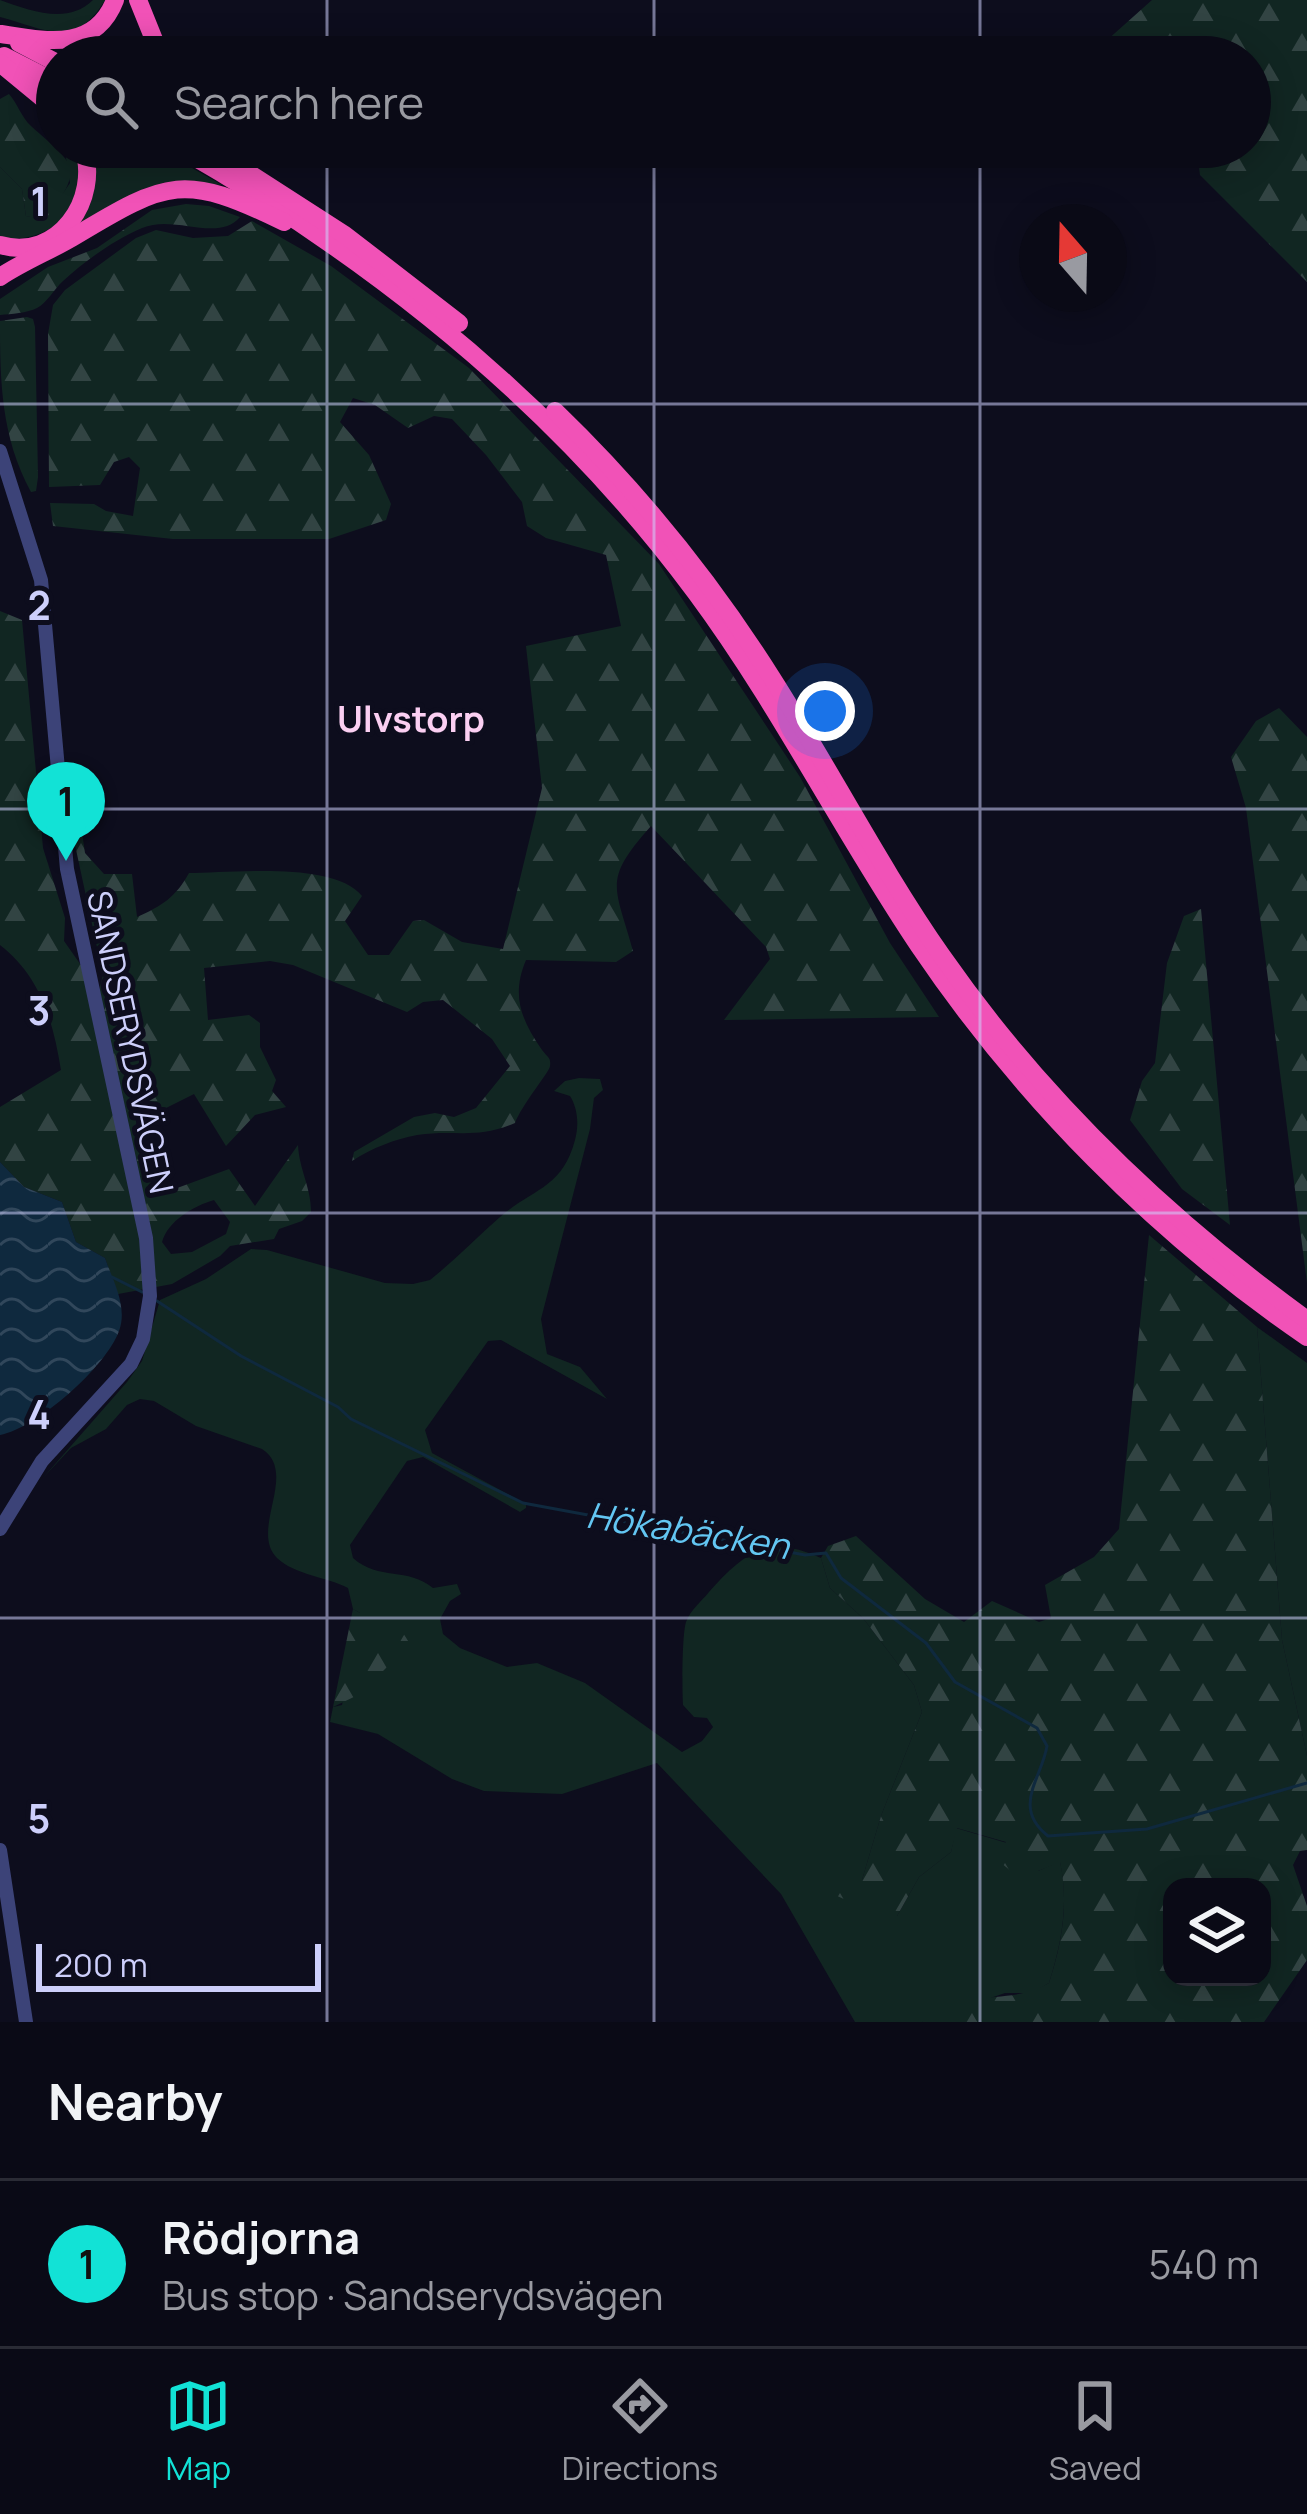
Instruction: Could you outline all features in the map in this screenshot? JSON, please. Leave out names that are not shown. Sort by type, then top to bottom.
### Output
[{"type":"highway","points":[[82,36],[100,24],[115,0]]},
{"type":"highway","points":[[138,0],[152,36]]},
{"type":"highway","points":[[0,34],[36,40]]},
{"type":"highway","points":[[0,34],[36,52]]},
{"type":"highway","points":[[0,53],[36,71]]},
{"type":"highway","points":[[0,63],[36,93]]},
{"type":"highway","points":[[0,245],[14,249],[40,244],[71,223],[84,201],[87,168]]},
{"type":"highway","points":[[213,168],[341,251],[480,358],[558,431],[626,504],[730,639],[916,942],[986,1036],[1063,1125],[1144,1205],[1221,1272],[1307,1336]]},
{"type":"highway","points":[[242,168],[412,285],[518,375],[604,459],[670,535],[744,635],[919,922],[998,1031],[1073,1116],[1158,1200],[1307,1320]]},
{"type":"highway","points":[[253,168],[277,190]]},
{"type":"highway","points":[[0,277],[123,206],[173,189],[229,195],[341,251]]},
{"type":"street","name":"SANDSERYDSVÄGEN","points":[[0,451],[41,580],[67,869],[146,1238],[150,1296],[143,1340],[131,1364],[42,1461],[0,1529]]},
{"type":"street","points":[[0,1850],[26,2022]]},
{"type":"green space","points":[[0,0],[61,14],[93,0],[105,0],[82,26],[57,32],[0,17]]},
{"type":"green space","points":[[1152,0],[1307,0],[1307,282],[1200,175],[1199,168],[1271,168],[1271,36],[1112,36]]},
{"type":"green space","points":[[9,94],[36,129],[36,168],[70,168],[66,188],[45,220],[26,216],[22,189],[0,167],[0,99]]},
{"type":"green space","points":[[0,167],[22,189],[26,216],[45,219],[70,183],[68,168],[80,168],[76,200],[61,221],[39,234],[0,238]]},
{"type":"green space","points":[[93,168],[192,168],[222,185],[166,182],[143,189],[77,227],[94,188]]},
{"type":"green space","points":[[186,204],[240,217],[220,228],[168,224],[142,228],[91,258],[37,308],[0,315],[0,299],[48,267],[97,248],[152,210]]},
{"type":"green space","points":[[252,221],[331,266],[469,368],[659,564],[800,777],[890,943],[939,1017],[724,1020],[770,959],[766,947],[651,826],[625,859],[617,884],[633,951],[616,962],[526,960],[519,985],[521,1007],[550,1066],[515,1123],[488,1131],[409,1137],[352,1161],[354,1152],[414,1117],[435,1113],[454,1117],[476,1108],[510,1066],[492,1039],[443,1000],[423,1002],[407,1012],[293,965],[270,961],[204,968],[208,1020],[249,1015],[260,1023],[260,1047],[276,1080],[272,1091],[286,1107],[255,1115],[226,1146],[194,1094],[136,1123],[169,1191],[229,1169],[255,1206],[298,1145],[311,1212],[302,1221],[279,1229],[274,1239],[230,1246],[172,1284],[118,1294],[105,1258],[76,1242],[62,1202],[24,1187],[0,1162],[0,1107],[61,1070],[43,1001],[26,971],[0,945],[0,611],[22,620],[43,848],[65,918],[64,941],[99,991],[103,975],[66,803],[72,801],[78,805],[85,853],[104,874],[132,874],[137,917],[168,900],[189,873],[306,873],[348,885],[362,896],[345,921],[368,955],[389,955],[413,921],[424,920],[462,942],[503,949],[542,788],[526,646],[621,626],[606,555],[546,538],[527,526],[522,502],[452,419],[434,416],[408,428],[375,405],[353,398],[340,422],[369,455],[391,504],[386,520],[329,539],[173,539],[53,526],[50,503],[94,504],[133,516],[140,468],[129,457],[114,462],[100,485],[49,487],[48,334],[53,305],[65,290],[136,238],[156,230],[193,238],[228,236]],"holes":[[[214,1200],[230,1222],[226,1234],[192,1252],[171,1254],[162,1242],[182,1215]]]},
{"type":"green space","points":[[27,317],[35,327],[38,477],[36,491],[31,492],[8,430],[0,344],[0,321]]},
{"type":"green space","points":[[1279,708],[1307,737],[1307,1283],[1246,808],[1231,757],[1256,721]]},
{"type":"green space","points":[[1201,909],[1230,1225],[1182,1189],[1130,1120],[1142,1081],[1155,1063],[1167,963],[1184,916]]},
{"type":"green space","points":[[600,1079],[603,1090],[594,1098],[541,1319],[547,1354],[580,1367],[607,1399],[501,1340],[488,1341],[425,1430],[432,1453],[526,1508],[520,1512],[423,1457],[407,1461],[350,1545],[353,1558],[433,1588],[457,1584],[461,1594],[450,1601],[440,1619],[443,1634],[460,1648],[507,1667],[537,1663],[585,1683],[682,1752],[702,1741],[713,1727],[707,1718],[694,1717],[683,1705],[684,1638],[691,1613],[733,1567],[758,1551],[786,1547],[821,1558],[830,1588],[863,1618],[914,1685],[922,1712],[881,1816],[862,1880],[897,1916],[919,1877],[951,1852],[956,1828],[1007,1843],[1038,1871],[1060,1861],[1064,1907],[1057,1953],[1049,1983],[1032,1993],[1005,1993],[922,2022],[855,2022],[781,1894],[657,1763],[562,1794],[484,1791],[452,1779],[378,1734],[330,1722],[333,1707],[342,1705],[360,1613],[353,1609],[348,1588],[277,1558],[268,1533],[276,1472],[262,1449],[196,1426],[154,1401],[140,1399],[127,1405],[106,1429],[71,1448],[42,1479],[142,1361],[160,1300],[206,1279],[251,1249],[385,1283],[430,1280],[562,1169],[575,1140],[577,1117],[570,1096],[554,1091],[565,1081]]},
{"type":"green space","points":[[1149,1235],[1257,1327],[1282,1640],[1307,1756],[1307,1850],[1300,1851],[1293,1865],[1307,1906],[1307,1960],[1264,2022],[922,2022],[956,2004],[1019,1994],[1049,1983],[1063,1923],[1060,1862],[1038,1871],[1012,1872],[1000,1862],[999,1852],[1006,1842],[957,1828],[951,1852],[919,1877],[897,1916],[874,1913],[820,1888],[817,1871],[862,1880],[881,1816],[922,1712],[914,1685],[863,1618],[830,1588],[821,1558],[828,1546],[856,1536],[925,1599],[964,1622],[992,1601],[1039,1622],[1051,1618],[1045,1585],[1094,1557],[1119,1529]]},
{"type":"green space","points":[[1257,1327],[1307,1363],[1307,1756],[1282,1640]]},
{"type":"green space","points":[[353,1609],[391,1614],[410,1644],[360,1694],[333,1707]]},
{"type":"water","points":[[0,1162],[24,1187],[62,1202],[76,1242],[105,1258],[122,1313],[112,1346],[85,1378],[50,1409],[0,1435]]},
{"type":"waterway","name":"Hökabäcken","points":[[112,1277],[142,1292]]},
{"type":"waterway","name":"Hökabäcken","points":[[157,1301],[351,1419],[523,1503],[805,1555],[826,1553],[841,1578],[926,1643],[955,1682],[1037,1728],[1047,1746],[1030,1803],[1037,1825],[1048,1836],[1147,1829],[1307,1783]]},
{"type":"place","name":"Rödjorna","points":[[66,861]]},
{"type":"district","name":"Ulvstorp","points":[[411,718]]}]
